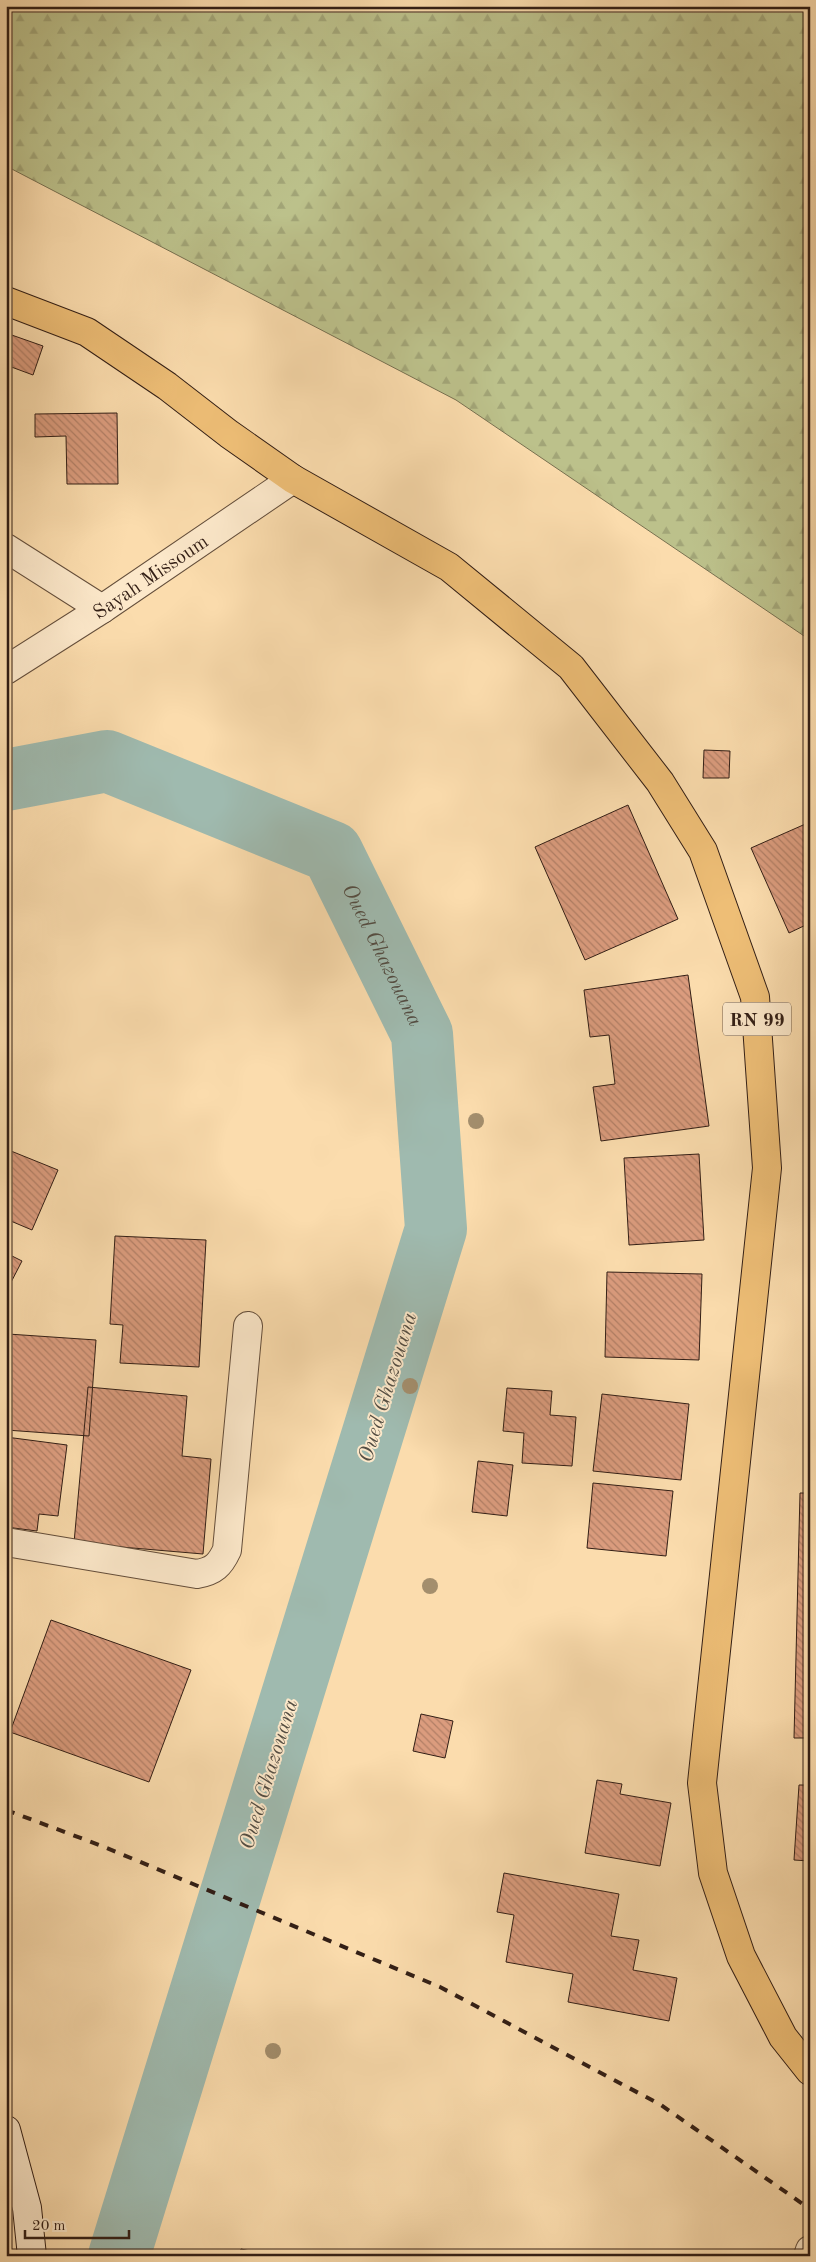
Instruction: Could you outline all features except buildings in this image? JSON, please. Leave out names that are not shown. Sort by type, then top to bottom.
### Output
[{"type":"main road","name":"RN 99","points":[[6,301],[87,332],[167,386],[293,479],[449,567],[571,667],[660,782],[703,851],[755,997],[767,1168],[702,1783],[713,1873],[741,1956],[783,2037],[810,2071]]},
{"type":"street","name":"Sayah Missoum","points":[[6,670],[102,609],[293,479]]},
{"type":"street","points":[[6,548],[102,609]]},
{"type":"street","points":[[6,1542],[197,1574],[210,1572],[221,1564],[227,1550],[248,1326]]},
{"type":"street","points":[[6,2130],[27,2208],[32,2256]]},
{"type":"street","points":[[808,2256],[810,2250]]},
{"type":"green space","points":[[6,6],[810,6],[810,640],[456,400],[6,166]]},
{"type":"waterway","name":"Oued Ghazouana","points":[[6,780],[107,761],[332,852],[422,1034],[436,1229],[119,2256]]},
{"type":"railway","points":[[6,1810],[102,1846],[440,1987],[661,2105],[810,2209]]}]
